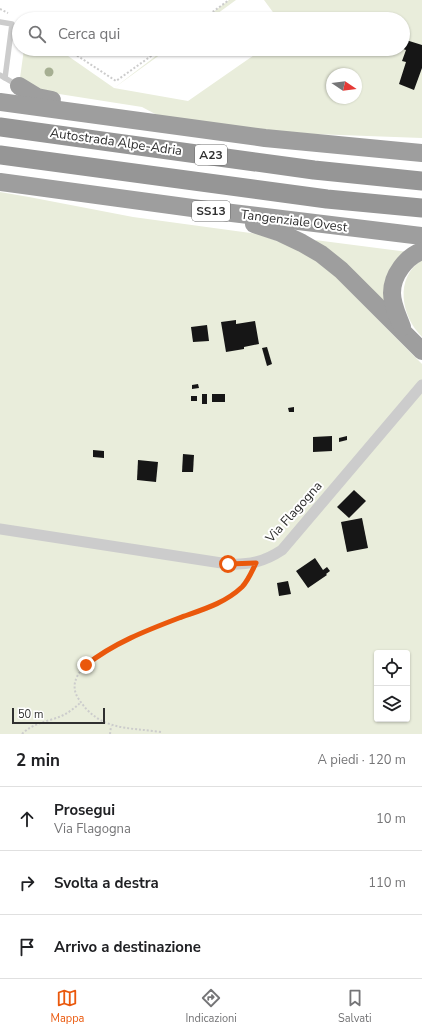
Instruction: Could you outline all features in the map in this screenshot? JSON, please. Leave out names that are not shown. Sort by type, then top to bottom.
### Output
[{"type":"highway","points":[[8,80],[37,97],[122,110],[131,112],[152,122]]},
{"type":"highway","points":[[0,102],[265,138],[422,153]]},
{"type":"highway","name":"Autostrada Alpe-Adria","points":[[0,127],[314,170],[422,180]]},
{"type":"highway","name":"A23","points":[[0,155],[327,199],[422,208]]},
{"type":"highway","name":"Tangenziale Ovest","points":[[0,182],[207,210],[422,236]]},
{"type":"highway","points":[[207,210],[281,233],[321,254],[341,270],[404,331],[422,351]]},
{"type":"highway","points":[[404,331],[396,312],[392,293],[393,285],[397,275],[408,260],[422,251]]},
{"type":"street","name":"Via Flagogna","points":[[0,529],[228,564],[256,563],[272,557],[282,550],[422,385]]},
{"type":"lane","points":[[0,22],[12,24],[8,80]]},
{"type":"path","points":[[213,12],[229,0]]},
{"type":"path","points":[[78,56],[116,81],[151,56]]},
{"type":"path","points":[[161,732],[111,726],[101,722],[81,702],[74,691],[75,678],[86,665],[102,652],[126,640],[186,615],[208,609],[218,603],[242,587],[256,563]]},
{"type":"path","points":[[22,734],[37,723],[54,719],[68,712],[81,702]]},
{"type":"path","points":[[110,734],[111,726]]},
{"type":"green space","points":[[229,0],[236,0],[220,12],[213,12]]},
{"type":"green space","points":[[264,0],[422,0],[422,138],[313,134],[243,128],[159,116],[142,107],[40,91],[20,78],[23,56],[68,56],[114,88],[188,101],[253,56],[410,56],[410,12],[273,12]]},
{"type":"green space","points":[[156,56],[158,56],[114,88]]},
{"type":"green space","points":[[0,192],[133,217],[258,234],[301,250],[327,268],[422,364],[422,734],[0,734]]},
{"type":"green space","points":[[315,240],[408,252],[385,302]]},
{"type":"green space","points":[[422,260],[422,337],[409,319],[405,308],[404,287],[407,277],[413,268]]},
{"type":"building","points":[[410,41],[422,45],[422,68],[414,90],[399,84],[406,62],[402,61],[404,56],[410,56]]},
{"type":"building","points":[[236,320],[236,324],[255,321],[259,344],[244,347],[244,349],[226,352],[221,322]]},
{"type":"building","points":[[207,325],[209,341],[193,342],[191,327]]},
{"type":"building","points":[[267,347],[272,364],[267,366],[262,348]]},
{"type":"building","points":[[198,384],[199,388],[192,389],[192,385]]},
{"type":"building","points":[[202,394],[207,394],[207,404],[202,404]]},
{"type":"building","points":[[212,394],[225,394],[225,402],[212,402]]},
{"type":"building","points":[[191,396],[197,396],[197,401],[191,401]]},
{"type":"building","points":[[294,407],[294,412],[289,412],[288,408]]},
{"type":"building","points":[[332,436],[332,451],[313,452],[313,437]]},
{"type":"building","points":[[347,436],[347,440],[339,442],[339,438]]},
{"type":"building","points":[[93,450],[104,451],[104,458],[93,457]]},
{"type":"building","points":[[183,454],[194,455],[193,472],[182,472]]},
{"type":"building","points":[[138,460],[158,462],[156,482],[137,480]]},
{"type":"building","points":[[354,490],[366,501],[349,518],[337,507]]},
{"type":"building","points":[[362,518],[368,548],[347,552],[341,522]]},
{"type":"building","points":[[315,558],[323,570],[327,567],[330,571],[326,574],[327,575],[308,588],[296,571]]},
{"type":"building","points":[[288,581],[291,594],[279,596],[277,583]]},
{"type":"route","points":[[86,665],[102,652],[126,640],[192,613],[208,609],[218,603],[242,587],[256,563],[241,565],[228,564]]}]
